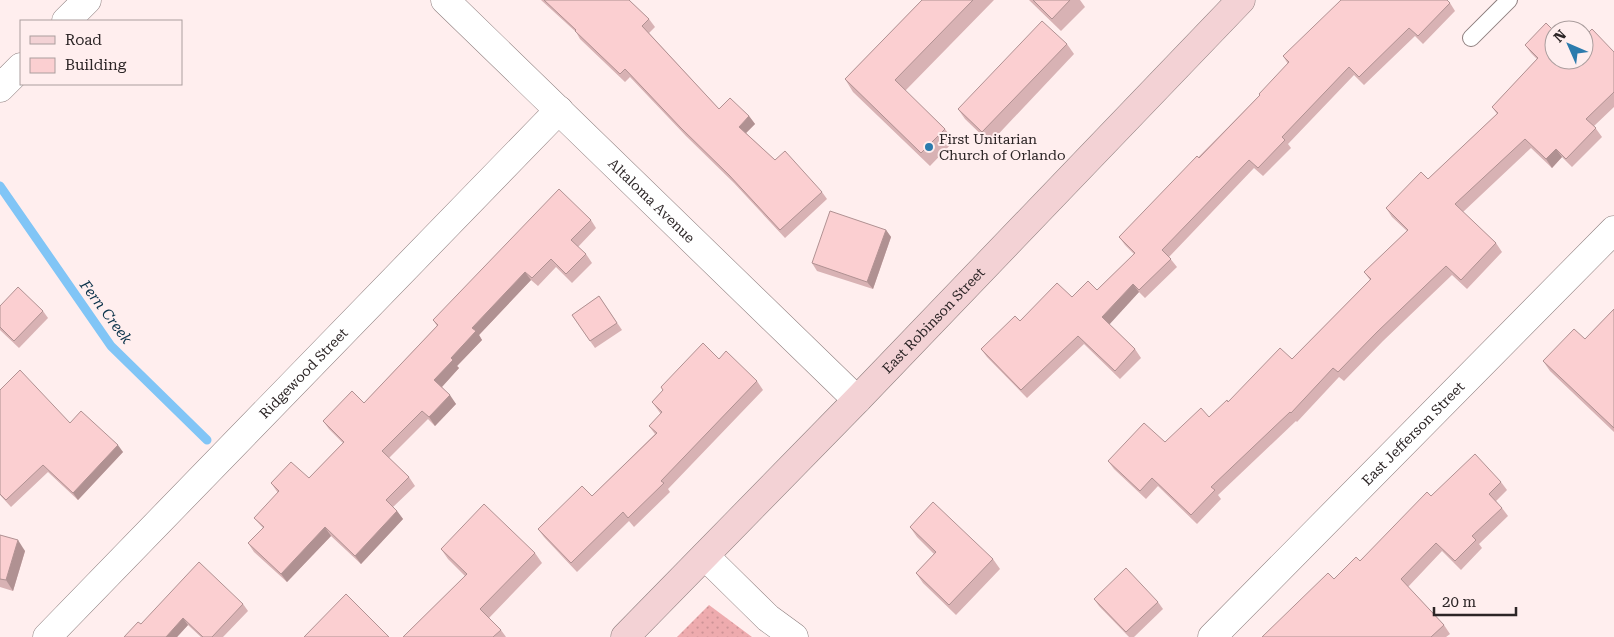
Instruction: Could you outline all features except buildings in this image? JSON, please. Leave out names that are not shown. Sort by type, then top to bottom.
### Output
[{"type":"main road","name":"East Robinson Street","points":[[625,637],[857,400],[1241,0]]},
{"type":"street","points":[[67,20],[87,0]]},
{"type":"street","name":"Altaloma Avenue","points":[[445,0],[857,400]]},
{"type":"street","points":[[0,88],[20,68]]},
{"type":"street","name":"Ridgewood Street","points":[[47,637],[559,110]]},
{"type":"street","name":"East Jefferson Street","points":[[1212,637],[1614,230]]},
{"type":"street","points":[[705,556],[768,618],[794,637]]},
{"type":"lane","points":[[1471,38],[1509,0]]},
{"type":"shaded area","points":[[709,605],[752,637],[677,637]]},
{"type":"waterway","name":"Fern Creek","points":[[0,186],[111,346],[207,440]]},
{"type":"place","name":"First Unitarian Church of Orlando","points":[[929,147]]}]
